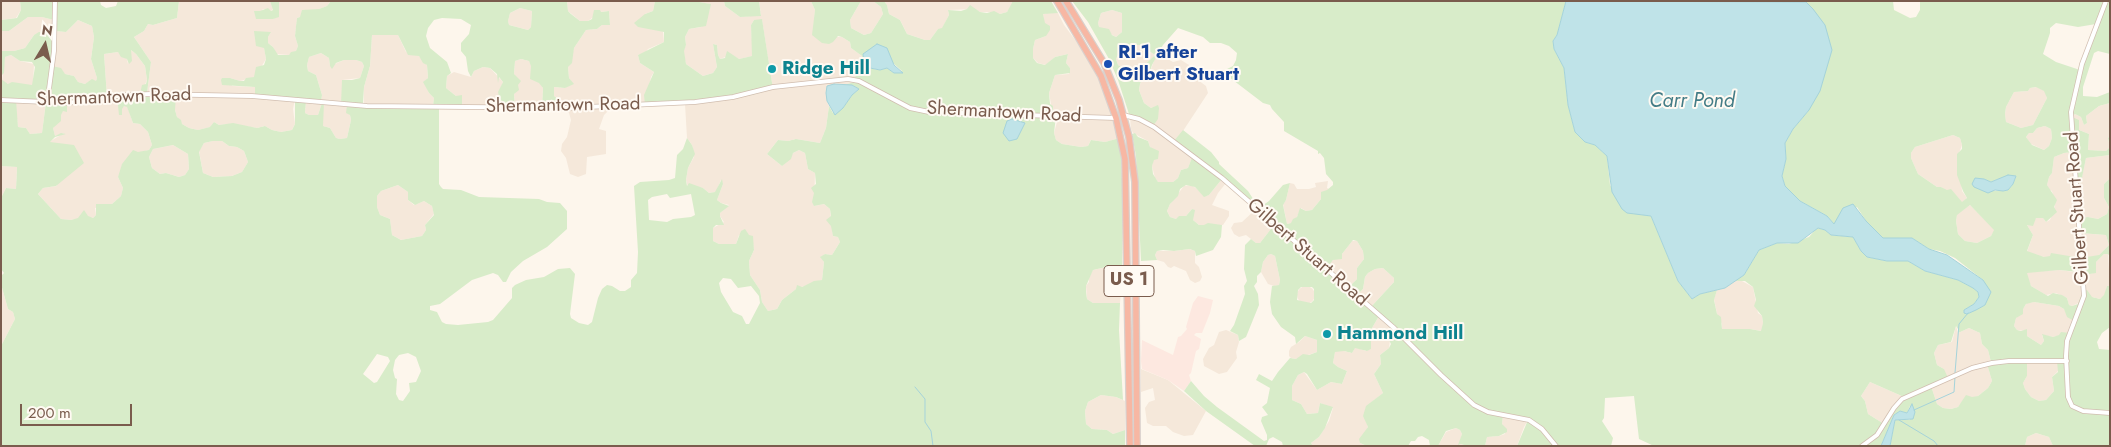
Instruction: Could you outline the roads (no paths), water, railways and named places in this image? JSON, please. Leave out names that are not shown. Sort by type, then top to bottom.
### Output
[{"type":"highway","name":"US 1","points":[[1057,1],[1097,70],[1116,118],[1125,159],[1127,178],[1130,446]]},
{"type":"highway","name":"US 1","points":[[1066,1],[1104,63],[1129,137],[1135,182],[1137,444]]},
{"type":"highway","points":[[1129,317],[1132,321],[1133,421],[1137,444]]},
{"type":"street","points":[[49,102],[54,51],[55,1]]},
{"type":"street","name":"Gilbert Stuart Road","points":[[2106,1],[2085,57],[2071,112],[2084,296],[2067,341],[2067,362],[2068,397],[2072,406],[2083,411],[2110,413]]},
{"type":"street","name":"Shermantown Road","points":[[1,100],[73,103],[125,95],[151,94],[262,96],[367,106],[566,108],[695,102],[733,97],[773,87],[848,79],[859,80],[910,108],[929,112],[1116,118]]},
{"type":"street","name":"Gilbert Stuart Road","points":[[1123,115],[1154,127],[1222,178],[1393,328],[1447,381],[1474,404],[1488,412],[1530,420],[1542,429],[1556,446]]},
{"type":"street","points":[[1862,446],[1877,435],[1902,399],[1972,368],[1992,362],[2067,362]]},
{"type":"water","name":"Carr Pond","points":[[1566,1],[1806,2],[1825,25],[1832,50],[1820,91],[1785,143],[1786,159],[1782,176],[1785,186],[1800,201],[1827,216],[1834,224],[1843,208],[1853,204],[1883,238],[1912,238],[1929,249],[1947,255],[1983,280],[1991,292],[1985,305],[1967,314],[1964,313],[1964,310],[1974,304],[1979,297],[1978,292],[1973,288],[1958,280],[1925,271],[1908,261],[1887,261],[1867,257],[1853,237],[1831,235],[1825,230],[1818,228],[1798,243],[1777,243],[1759,250],[1744,275],[1725,288],[1700,294],[1692,299],[1678,281],[1651,216],[1627,213],[1622,209],[1612,192],[1607,156],[1595,145],[1585,142],[1575,132],[1568,105],[1564,68],[1554,49],[1553,41],[1557,35]]},
{"type":"water","points":[[877,44],[887,48],[894,65],[903,73],[894,73],[887,68],[880,70],[865,67],[863,54]]},
{"type":"water","points":[[834,84],[852,85],[859,89],[835,115],[827,101],[826,93],[827,86]]},
{"type":"water","points":[[1012,119],[1025,123],[1017,139],[1009,141],[1003,133],[1007,121]]},
{"type":"water","points":[[2008,175],[2016,176],[2008,190],[1995,190],[1988,193],[1974,187],[1972,184],[1975,178],[1991,182]]},
{"type":"water","points":[[1912,404],[1915,412],[1913,419],[1895,420],[1890,446],[1881,446],[1894,415],[1900,411],[1907,413]]},
{"type":"waterway","points":[[1955,373],[1959,324],[1968,313]]},
{"type":"waterway","points":[[1914,410],[1954,392],[1955,377]]},
{"type":"waterway","points":[[915,387],[925,399],[925,422],[931,431],[933,446]]},
{"type":"waterway","points":[[1899,420],[1934,441],[1938,446]]},
{"type":"place","name":"RI-1 after Gilbert Stuart","points":[[1108,64]]},
{"type":"place","name":"Ridge Hill","points":[[772,69]]},
{"type":"place","name":"Hammond Hill","points":[[1327,334]]}]
